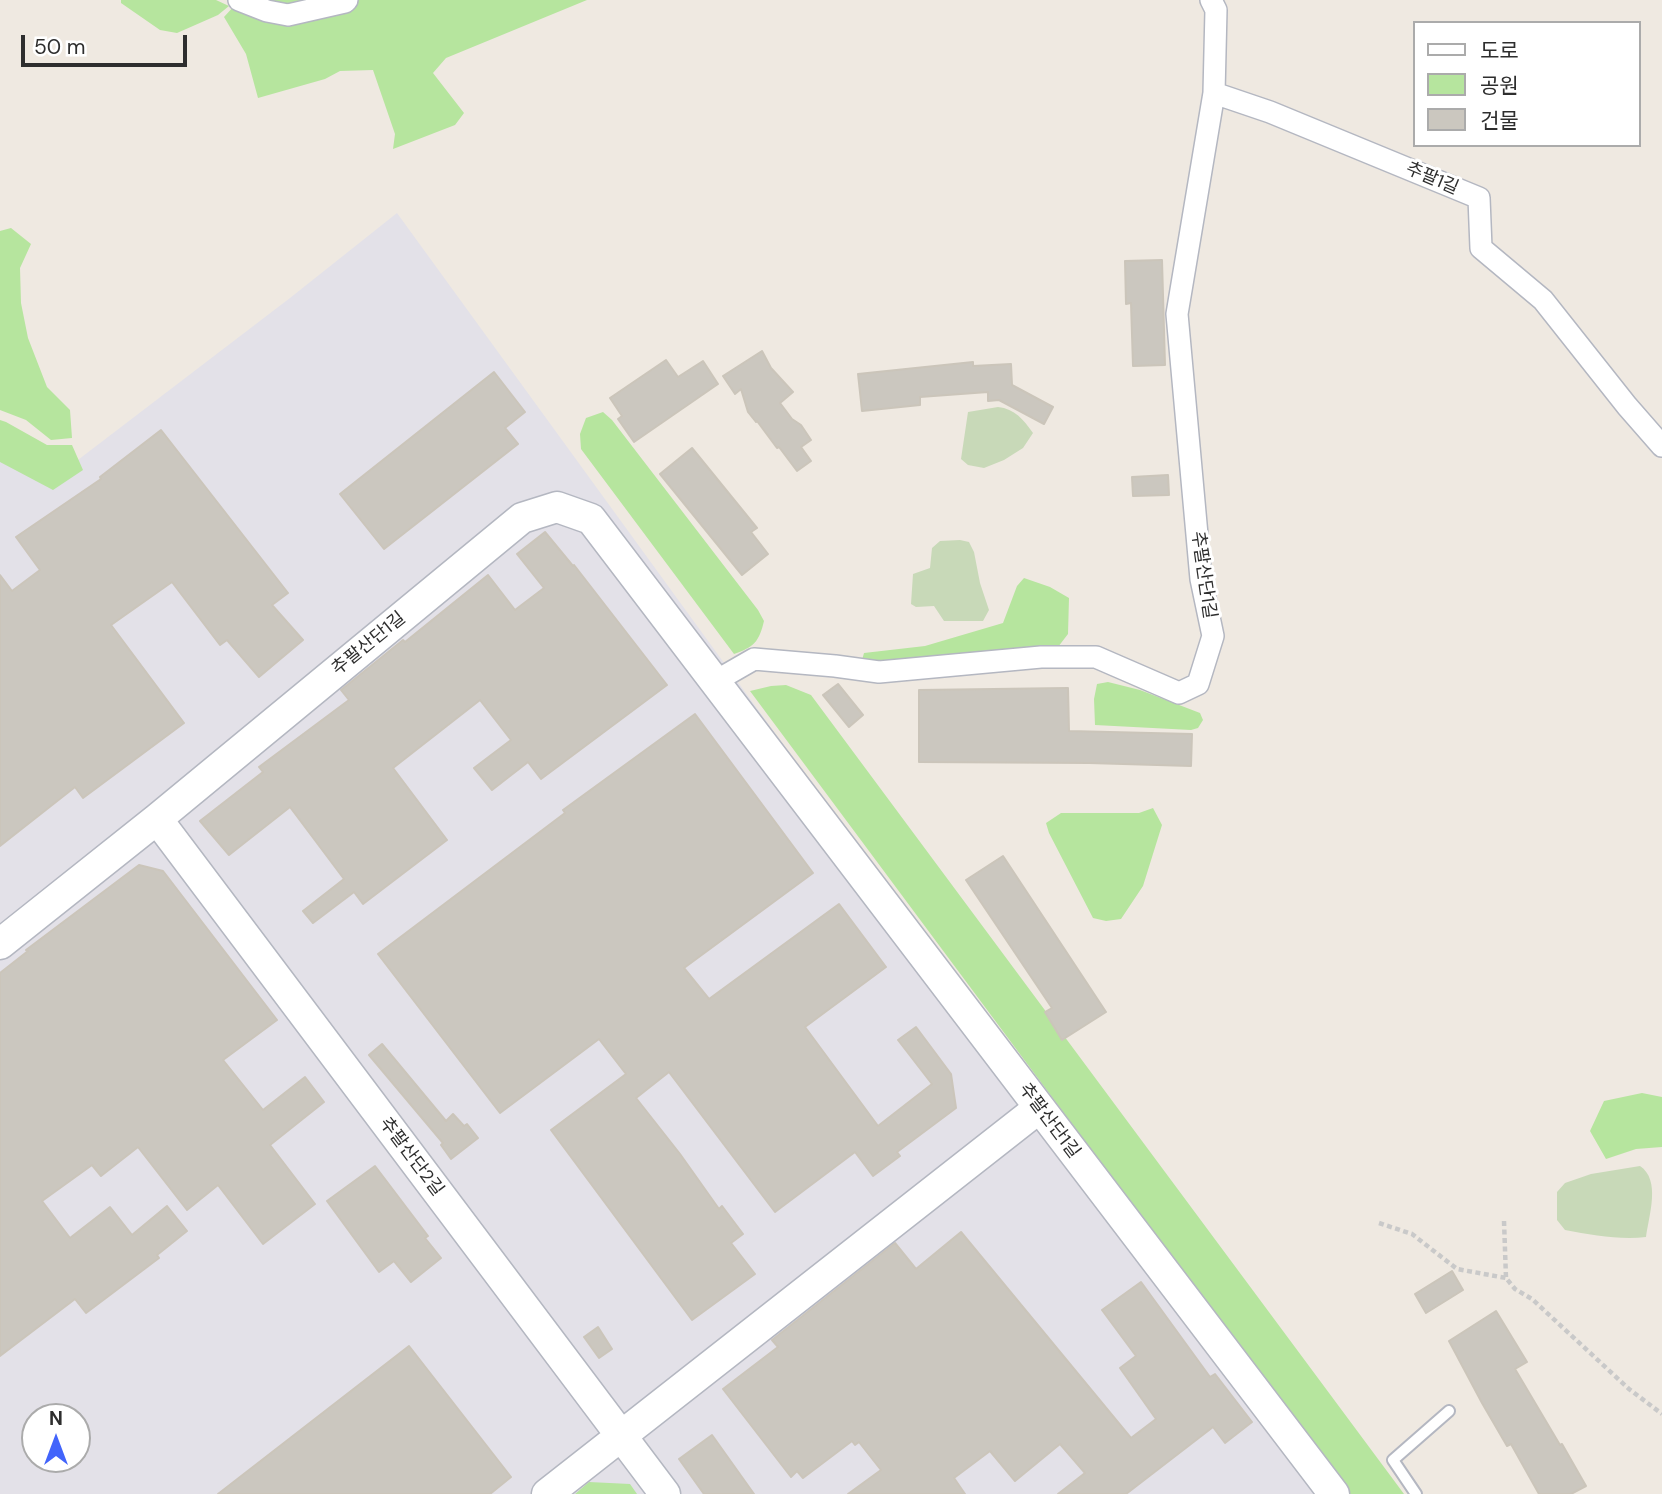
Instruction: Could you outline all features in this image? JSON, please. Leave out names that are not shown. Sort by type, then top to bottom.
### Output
[{"type":"street","points":[[239,0],[267,11],[288,15],[347,0]]},
{"type":"street","points":[[1211,0],[1216,10],[1214,93]]},
{"type":"street","name":"추팔1길","points":[[1214,93],[1270,112],[1479,198],[1480,248],[1543,300],[1662,446]]},
{"type":"street","name":"추팔산단1길","points":[[714,682],[754,659],[879,672],[1041,657],[1096,657],[1179,694],[1198,684],[1213,636],[1201,579],[1177,314],[1214,93]]},
{"type":"street","name":"추팔산단1길","points":[[0,944],[156,820],[522,518],[557,507],[591,519],[1334,1494]]},
{"type":"street","name":"추팔산단2길","points":[[156,820],[665,1494]]},
{"type":"street","points":[[547,1494],[1039,1108]]},
{"type":"lane","points":[[1416,1494],[1393,1460],[1449,1412]]},
{"type":"path","points":[[1504,1221],[1506,1278],[1515,1289],[1532,1299],[1629,1389],[1662,1415]]},
{"type":"path","points":[[1379,1223],[1412,1234],[1457,1269],[1506,1278]]},
{"type":"shaded area","points":[[397,213],[1328,1494],[0,1494],[0,454],[53,479]]},
{"type":"green space","points":[[121,0],[216,0],[229,6],[218,15],[177,33],[160,30],[121,3]]},
{"type":"green space","points":[[234,0],[587,0],[446,58],[433,73],[464,113],[455,125],[393,149],[395,134],[373,70],[340,71],[325,79],[258,98],[246,54],[224,17],[235,5]]},
{"type":"green space","points":[[11,228],[31,244],[20,268],[21,303],[28,338],[47,387],[70,410],[72,438],[51,440],[26,420],[0,410],[0,231]]},
{"type":"green space","points":[[998,407],[1018,416],[1033,433],[1023,448],[1004,460],[984,468],[968,465],[961,459],[968,412]]},
{"type":"green space","points":[[603,412],[612,420],[758,610],[764,621],[762,628],[755,643],[746,649],[734,654],[581,449],[580,434],[586,418]]},
{"type":"green space","points":[[0,420],[47,445],[72,445],[83,470],[53,490],[0,462]]},
{"type":"green space","points":[[940,541],[969,542],[974,552],[989,610],[983,621],[944,621],[934,606],[916,607],[911,604],[913,574],[930,568],[932,548]]},
{"type":"green space","points":[[1024,578],[1050,587],[1069,598],[1068,634],[1058,647],[873,664],[862,660],[864,653],[925,646],[1003,623],[1017,586]]},
{"type":"green space","points":[[1108,682],[1140,690],[1200,713],[1203,720],[1198,728],[1191,730],[1095,725],[1094,699],[1097,684]]},
{"type":"green space","points":[[786,685],[811,695],[1404,1494],[1347,1494],[750,691]]},
{"type":"green space","points":[[1153,808],[1162,825],[1143,886],[1121,919],[1106,921],[1093,918],[1046,823],[1061,813],[1139,813]]},
{"type":"green space","points":[[1642,1093],[1662,1097],[1662,1147],[1636,1149],[1606,1159],[1590,1131],[1604,1101]]},
{"type":"green space","points":[[1640,1166],[1646,1172],[1652,1189],[1646,1237],[1616,1237],[1565,1230],[1557,1220],[1557,1192],[1565,1183],[1591,1174]]},
{"type":"green space","points":[[589,1482],[630,1484],[637,1494],[575,1494]]},
{"type":"building","points":[[1162,260],[1165,365],[1133,366],[1131,303],[1126,304],[1125,261]]},
{"type":"building","points":[[762,351],[771,368],[793,392],[780,403],[811,440],[801,447],[811,461],[797,471],[748,412],[741,389],[735,394],[723,376]]},
{"type":"building","points":[[666,360],[678,377],[703,361],[718,384],[634,442],[618,419],[622,416],[610,398]]},
{"type":"building","points":[[973,362],[973,366],[1011,364],[1012,385],[1053,407],[1044,424],[999,400],[988,401],[988,392],[920,397],[920,405],[862,411],[858,374]]},
{"type":"building","points":[[494,372],[525,412],[505,428],[518,444],[384,549],[340,494]]},
{"type":"building","points":[[161,430],[288,593],[272,605],[303,640],[259,677],[227,640],[220,645],[172,582],[111,625],[184,723],[83,798],[75,787],[0,846],[0,575],[12,591],[40,570],[16,537],[101,479],[100,477]]},
{"type":"building","points":[[692,448],[757,528],[751,532],[768,554],[742,575],[660,474]]},
{"type":"building","points":[[1168,475],[1169,495],[1133,496],[1132,477]]},
{"type":"building","points":[[545,532],[574,565],[667,685],[541,779],[528,762],[492,790],[474,768],[511,740],[480,700],[393,768],[447,840],[363,904],[354,892],[313,923],[303,911],[344,879],[290,807],[229,855],[200,821],[263,772],[259,767],[349,700],[341,690],[488,575],[515,610],[544,588],[517,554]]},
{"type":"building","points":[[838,684],[863,715],[849,727],[823,695]]},
{"type":"building","points":[[1068,688],[1069,731],[1192,734],[1191,766],[919,762],[919,690]]},
{"type":"building","points":[[695,714],[813,873],[684,968],[709,999],[839,904],[886,967],[805,1027],[878,1126],[932,1084],[898,1040],[916,1027],[951,1074],[956,1108],[897,1152],[900,1156],[873,1176],[855,1152],[775,1212],[669,1072],[636,1098],[719,1209],[722,1206],[743,1234],[731,1243],[755,1274],[692,1320],[551,1130],[626,1074],[599,1039],[500,1113],[378,954],[565,813],[563,810]]},
{"type":"building","points":[[1003,856],[1106,1012],[1062,1040],[1045,1012],[1052,1008],[966,880]]},
{"type":"building","points":[[139,865],[163,871],[277,1020],[223,1060],[263,1110],[305,1077],[324,1102],[270,1145],[315,1204],[263,1244],[218,1185],[187,1210],[138,1147],[101,1176],[92,1165],[42,1201],[70,1238],[110,1207],[132,1235],[167,1206],[187,1231],[157,1255],[159,1258],[86,1313],[75,1299],[0,1356],[0,973],[28,951],[26,950]]},
{"type":"building","points":[[382,1044],[446,1121],[453,1114],[464,1126],[467,1124],[478,1138],[451,1159],[441,1145],[443,1143],[369,1055]]},
{"type":"building","points":[[375,1166],[428,1236],[425,1238],[441,1258],[411,1282],[394,1261],[379,1272],[327,1201]]},
{"type":"building","points":[[961,1232],[1131,1438],[1156,1419],[1120,1368],[1136,1356],[1102,1310],[1141,1282],[1210,1377],[1215,1374],[1252,1422],[1225,1443],[1213,1427],[1126,1494],[1058,1494],[1085,1473],[1060,1444],[1015,1481],[990,1451],[954,1478],[965,1494],[848,1494],[881,1470],[859,1442],[855,1445],[852,1441],[803,1478],[797,1471],[791,1477],[723,1389],[778,1347],[772,1340],[895,1243],[916,1269]]},
{"type":"building","points":[[1452,1271],[1463,1290],[1426,1313],[1415,1294]]},
{"type":"building","points":[[1496,1311],[1527,1362],[1515,1369],[1586,1486],[1571,1494],[1539,1494],[1511,1444],[1507,1446],[1449,1341]]},
{"type":"building","points":[[598,1327],[612,1349],[599,1358],[584,1337]]},
{"type":"building","points":[[409,1346],[511,1477],[490,1494],[218,1494]]},
{"type":"building","points":[[712,1435],[754,1494],[704,1494],[679,1459]]}]
